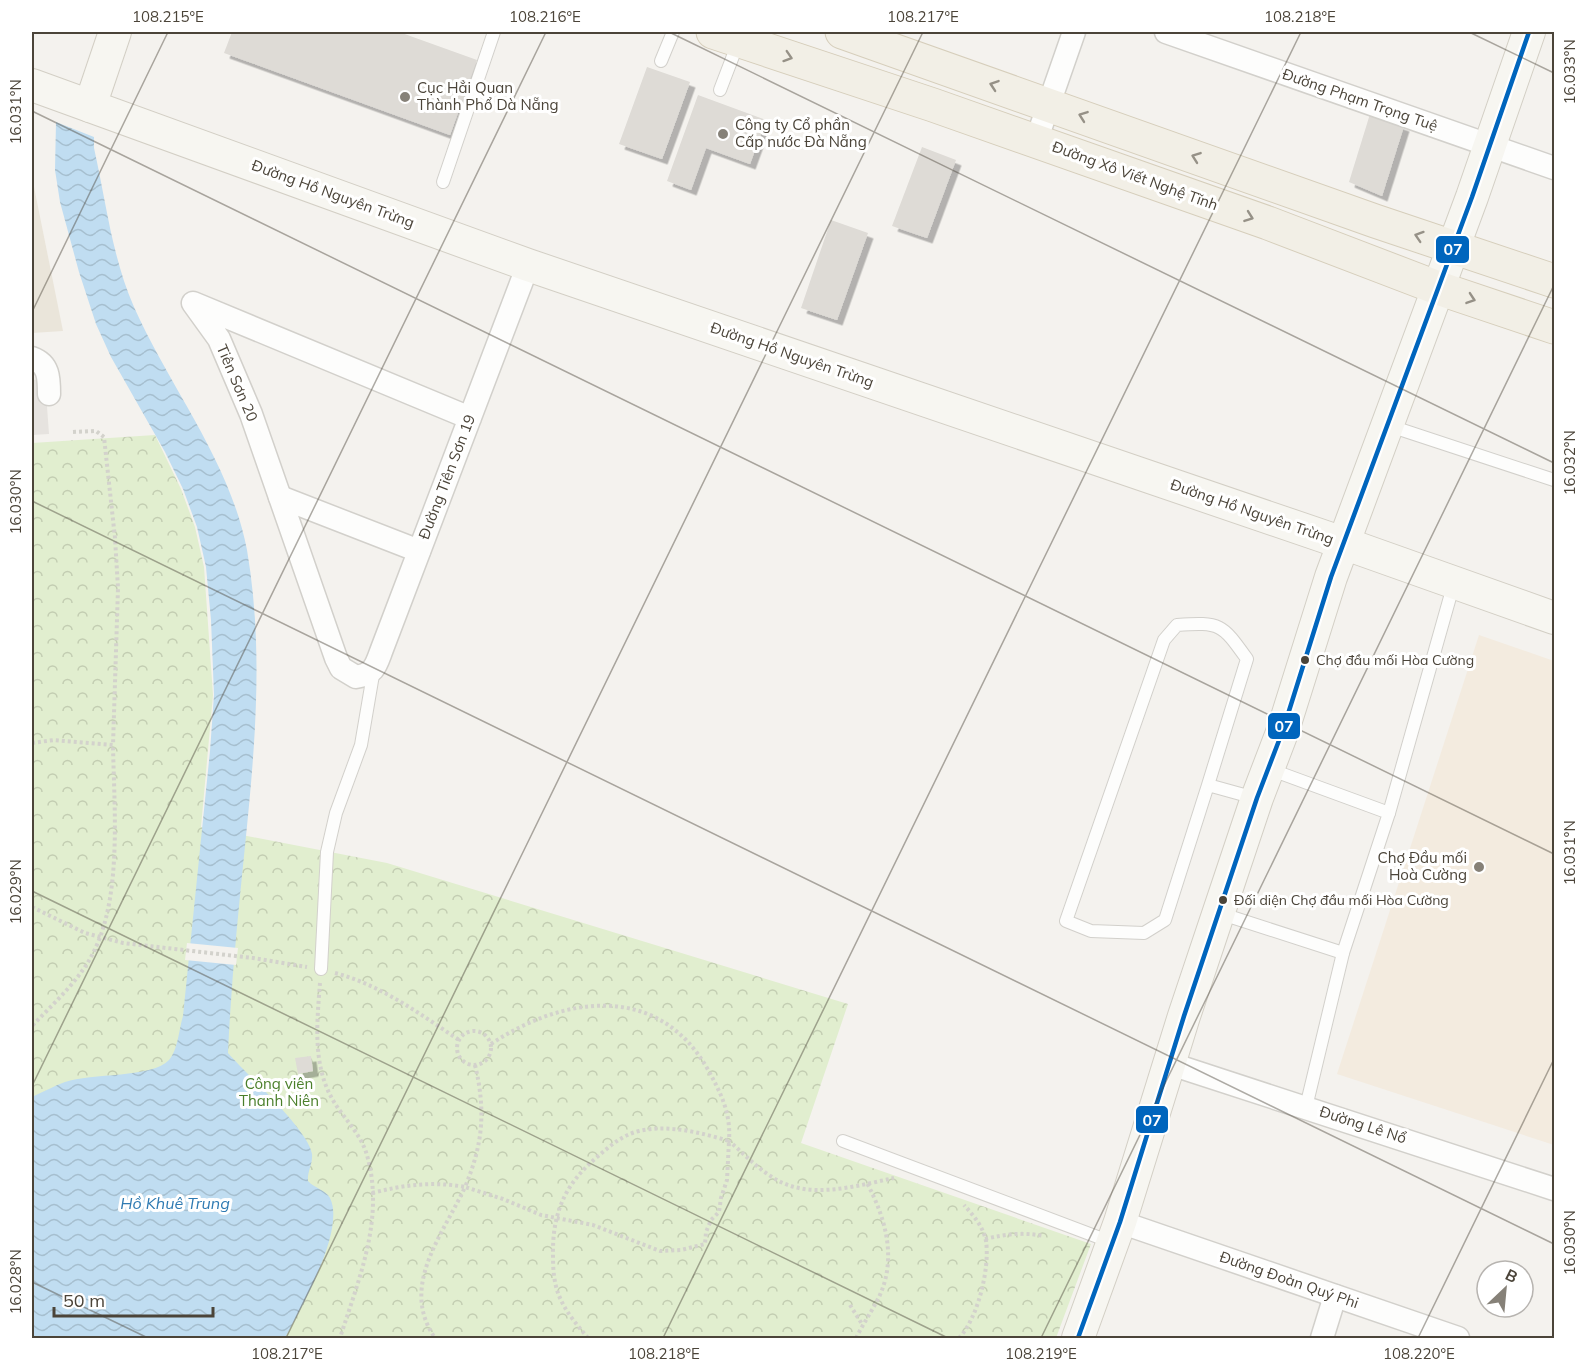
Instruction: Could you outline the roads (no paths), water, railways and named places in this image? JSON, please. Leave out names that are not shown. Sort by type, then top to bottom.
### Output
[{"type":"main road","points":[[842,32],[1554,281]]},
{"type":"main road","name":"Đường Xô Viết Nghệ Tĩnh","points":[[726,36],[1036,141],[1268,223],[1438,288],[1554,327]]},
{"type":"street","points":[[90,106],[114,32]]},
{"type":"street","points":[[1036,141],[1074,32]]},
{"type":"street","name":"Đường Phạm Trọng Tuệ","points":[[1166,32],[1554,168]]},
{"type":"street","points":[[1077,1338],[1115,1232],[1171,1064],[1218,912],[1269,769],[1343,543],[1453,247],[1529,32]]},
{"type":"street","name":"Đường Hồ Nguyên Trừng","points":[[32,85],[528,265],[1343,543],[1554,618]]},
{"type":"street","name":"Đường Tiên Sơn 19","points":[[365,673],[419,551],[528,265]]},
{"type":"street","name":"Tiên Sơn 20","points":[[365,673],[341,668],[336,658],[251,414],[219,339],[193,303],[470,418]]},
{"type":"street","points":[[32,358],[40,362],[47,371],[50,394]]},
{"type":"street","points":[[280,497],[419,551]]},
{"type":"street","name":"Đường Lê Nổ","points":[[1171,1064],[1554,1189]]},
{"type":"street","name":"Đường Đoàn Quý Phi","points":[[1115,1232],[1335,1296],[1458,1338]]},
{"type":"street","points":[[1322,1338],[1335,1296]]},
{"type":"lane","points":[[443,182],[494,32]]},
{"type":"lane","points":[[662,61],[673,32]]},
{"type":"lane","points":[[720,90],[726,36]]},
{"type":"lane","points":[[1386,424],[1554,480]]},
{"type":"lane","points":[[1306,1107],[1343,953],[1389,813],[1454,582]]},
{"type":"lane","points":[[1210,623],[1229,634],[1247,659],[1208,785],[1165,920],[1144,933],[1091,931],[1066,921],[1164,640],[1177,625],[1210,623]]},
{"type":"lane","points":[[321,969],[327,852],[336,813],[361,745],[365,673]]},
{"type":"lane","points":[[1269,769],[1389,813]]},
{"type":"lane","points":[[1208,785],[1257,798]]},
{"type":"lane","points":[[1218,912],[1343,953]]},
{"type":"lane","points":[[843,1141],[1115,1232]]},
{"type":"water","name":"Hồ Khuê Trung","points":[[56,122],[94,137],[94,148],[110,229],[126,288],[148,337],[213,455],[239,517],[247,550],[255,624],[255,735],[228,1053],[275,1102],[308,1143],[312,1161],[308,1181],[328,1195],[333,1212],[332,1229],[319,1270],[285,1338],[32,1338],[32,1097],[76,1079],[150,1070],[161,1066],[172,1056],[183,1016],[214,695],[206,567],[197,527],[183,489],[165,452],[111,357],[96,324],[60,202],[55,170]]},
{"type":"place","name":"Cục Hẳi Quan Thành Phổ Dà Nẵng","points":[[405,97]]},
{"type":"place","name":"Công ty Cổ phần Cấp nước Đà Nẵng","points":[[723,134]]},
{"type":"place","name":"Chợ đầu mối Hòa Cường","points":[[1305,660]]},
{"type":"place","name":"Chợ Đầu mối Hoà Cường","points":[[1479,867]]},
{"type":"place","name":"Đối diện Chợ đầu mối Hòa Cường","points":[[1223,900]]},
{"type":"park label","name":"Công viên Thanh Niên","points":[[279,1092]]}]
